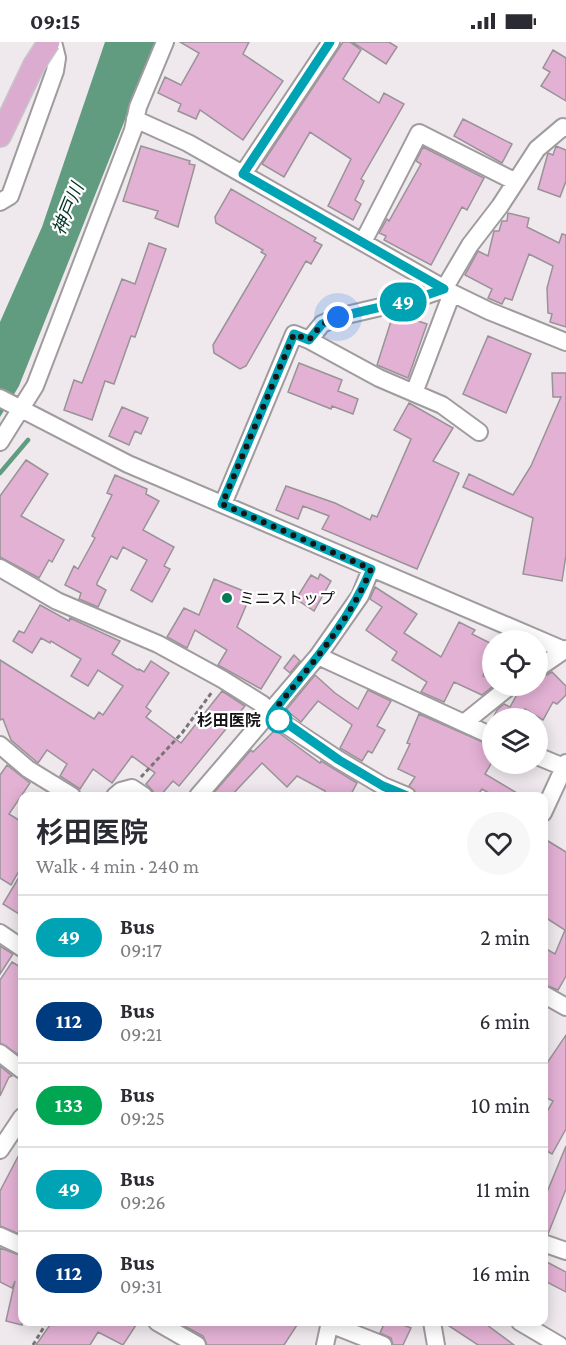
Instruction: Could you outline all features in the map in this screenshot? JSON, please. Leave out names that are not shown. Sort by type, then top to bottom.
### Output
[{"type":"main road","points":[[0,136],[38,42]]},
{"type":"main road","points":[[0,104],[48,42]]},
{"type":"street","points":[[0,202],[10,196],[55,71],[57,58],[54,46],[48,42]]},
{"type":"street","points":[[0,442],[35,386],[165,42]]},
{"type":"street","points":[[243,174],[330,42]]},
{"type":"street","points":[[135,119],[188,143],[448,291],[489,311],[566,342]]},
{"type":"street","points":[[414,393],[448,291],[470,244],[500,206],[514,181],[537,149],[562,127],[566,128]]},
{"type":"street","points":[[363,242],[419,133],[514,181]]},
{"type":"street","points":[[309,340],[322,324],[338,317],[448,291]]},
{"type":"street","points":[[222,504],[294,334],[379,378],[442,405],[479,432]]},
{"type":"street","points":[[0,398],[128,464],[565,650]]},
{"type":"street","points":[[0,568],[57,601],[150,640],[222,679],[262,704],[339,760],[393,792]]},
{"type":"street","points":[[202,792],[272,713],[318,656],[360,596],[371,569]]},
{"type":"street","points":[[548,662],[565,650]]},
{"type":"street","points":[[318,656],[482,731]]},
{"type":"street","points":[[464,723],[498,696]]},
{"type":"street","points":[[0,745],[28,769],[65,792]]},
{"type":"street","points":[[548,760],[565,766],[548,802]]},
{"type":"street","points":[[119,792],[121,790],[138,792]]},
{"type":"street","points":[[0,933],[18,945]]},
{"type":"street","points":[[548,997],[566,1007]]},
{"type":"street","points":[[0,1053],[18,1067]]},
{"type":"street","points":[[1,1145],[18,1123]]},
{"type":"street","points":[[0,1236],[18,1244]]},
{"type":"street","points":[[548,1245],[566,1251]]},
{"type":"street","points":[[165,1326],[197,1345]]},
{"type":"street","points":[[325,1345],[329,1326]]},
{"type":"street","points":[[337,1326],[384,1345]]},
{"type":"street","points":[[433,1326],[436,1345]]},
{"type":"street","points":[[527,1326],[559,1345]]},
{"type":"path","points":[[138,792],[222,679]]},
{"type":"path","points":[[33,1345],[45,1326]]},
{"type":"water","name":"神戸川","points":[[105,42],[156,42],[19,386],[0,417],[0,322],[42,227]]},
{"type":"building","points":[[180,42],[249,42],[243,54],[283,81],[243,140],[200,110],[196,119],[178,111],[181,104],[158,93],[165,77],[181,85],[199,53]]},
{"type":"building","points":[[343,42],[350,42],[361,50],[343,79],[379,103],[384,93],[404,104],[361,179],[364,181],[355,200],[361,204],[353,220],[328,206],[351,159],[310,132],[284,177],[262,164]]},
{"type":"building","points":[[352,42],[389,42],[397,47],[386,64]]},
{"type":"building","points":[[553,50],[566,58],[566,101],[541,86],[550,72],[543,68]]},
{"type":"building","points":[[463,119],[512,144],[502,163],[454,136]]},
{"type":"building","points":[[141,146],[190,161],[189,164],[195,165],[178,227],[155,218],[158,211],[123,201]]},
{"type":"building","points":[[556,146],[566,150],[566,181],[560,197],[538,189],[548,153],[553,155]]},
{"type":"building","points":[[423,147],[484,178],[467,210],[462,207],[431,265],[384,240],[386,236],[379,233],[387,219],[389,221],[421,164],[416,161]]},
{"type":"building","points":[[231,189],[316,238],[314,241],[322,245],[311,264],[306,261],[246,366],[240,369],[214,353],[213,345],[266,255],[261,252],[263,250],[216,223],[215,217]]},
{"type":"building","points":[[508,213],[529,218],[527,227],[559,243],[562,234],[566,235],[566,327],[550,322],[552,314],[548,313],[547,288],[553,266],[529,254],[512,300],[505,298],[502,304],[488,298],[492,289],[465,275],[478,251],[488,256],[494,231],[499,231],[502,221],[507,221]]},
{"type":"building","points":[[149,243],[166,249],[135,337],[131,336],[114,384],[105,381],[92,420],[64,410],[74,380],[82,383],[122,279],[135,284]]},
{"type":"building","points":[[397,314],[427,324],[408,378],[377,365],[393,315]]},
{"type":"building","points":[[488,336],[531,354],[506,413],[463,394]]},
{"type":"building","points":[[299,363],[342,380],[338,391],[358,399],[353,414],[332,406],[331,409],[288,392]]},
{"type":"building","points":[[552,373],[566,373],[566,555],[562,581],[523,574],[533,518],[463,487],[469,474],[513,495],[531,466],[561,397],[553,397]]},
{"type":"building","points":[[409,403],[453,428],[433,461],[459,473],[417,569],[322,529],[329,516],[303,506],[298,519],[276,510],[286,486],[335,503],[370,520],[372,515],[377,517],[411,439],[394,430]]},
{"type":"building","points":[[122,407],[148,418],[141,434],[135,431],[129,445],[109,436]]},
{"type":"building","points":[[26,460],[48,474],[21,516],[64,540],[52,562],[49,560],[39,578],[0,557],[0,496]]},
{"type":"building","points":[[115,475],[147,489],[146,494],[159,501],[143,530],[174,547],[164,566],[170,569],[152,602],[131,590],[147,560],[123,547],[117,559],[111,556],[97,583],[106,590],[98,607],[79,599],[81,593],[65,585],[74,566],[78,569],[95,538],[92,536],[112,495],[107,493]]},
{"type":"building","points":[[320,574],[331,581],[314,611],[296,599],[311,575],[318,579]]},
{"type":"building","points":[[214,579],[251,594],[237,627],[281,657],[261,689],[218,665],[227,650],[195,630],[187,648],[167,637],[184,608],[199,615]]},
{"type":"building","points":[[375,587],[417,614],[404,633],[441,657],[459,622],[475,630],[472,634],[482,639],[482,695],[454,682],[444,702],[421,692],[427,682],[392,660],[397,652],[366,630],[382,607],[370,599]]},
{"type":"building","points":[[40,605],[69,621],[70,618],[120,641],[112,654],[138,670],[144,672],[151,661],[169,673],[146,707],[151,711],[146,717],[181,743],[222,691],[245,706],[179,786],[173,781],[163,792],[153,792],[146,784],[155,773],[132,756],[112,783],[93,769],[80,789],[60,776],[67,764],[47,750],[38,763],[11,740],[3,719],[0,720],[0,660],[94,719],[99,712],[103,715],[123,686],[98,670],[88,686],[71,676],[81,659],[51,641],[50,643],[41,638],[32,653],[13,641],[19,631],[24,633]]},
{"type":"building","points":[[294,655],[300,661],[290,673],[284,668]]},
{"type":"building","points":[[552,672],[566,686],[566,695],[557,704],[553,702],[548,711],[548,708],[499,708],[504,704],[510,707],[516,696],[548,696],[548,674]]},
{"type":"building","points":[[315,675],[358,709],[368,690],[391,701],[377,726],[385,730],[372,753],[368,751],[362,761],[340,748],[352,725],[318,701],[301,722],[286,710]]},
{"type":"building","points":[[419,714],[482,742],[482,774],[515,792],[487,792],[482,789],[480,792],[415,792],[409,786],[415,777],[398,769],[410,744],[407,743]]},
{"type":"building","points":[[275,730],[320,763],[321,761],[357,783],[352,792],[325,792],[297,776],[287,787],[262,763],[235,792],[214,792],[251,750],[253,752]]},
{"type":"building","points":[[7,765],[30,783],[24,792],[18,792],[18,801],[9,814],[18,820],[18,873],[11,885],[0,878],[0,775]]},
{"type":"building","points":[[548,841],[566,852],[566,976],[558,990],[548,986],[548,950],[555,954],[565,930],[548,919]]},
{"type":"building","points":[[18,879],[18,913],[3,904]]},
{"type":"building","points":[[0,946],[13,954],[0,974]]},
{"type":"building","points":[[12,962],[18,966],[18,1054],[0,1043],[0,980]]},
{"type":"building","points":[[566,1035],[566,1129],[552,1154],[548,1152],[548,1110],[553,1101],[548,1098],[548,1062]]},
{"type":"building","points":[[0,1066],[12,1076],[9,1077],[0,1096]]},
{"type":"building","points":[[566,1146],[566,1189],[548,1234],[548,1190]]},
{"type":"building","points":[[18,1157],[18,1233],[0,1226],[0,1191]]},
{"type":"building","points":[[0,1248],[18,1255],[18,1324],[6,1321],[15,1281],[12,1288],[0,1282]]},
{"type":"building","points":[[548,1263],[566,1272],[566,1292],[548,1283]]},
{"type":"building","points":[[49,1326],[135,1326],[123,1345],[98,1332],[90,1345],[36,1345]]},
{"type":"building","points":[[184,1326],[296,1326],[284,1345],[207,1345],[203,1336]]},
{"type":"building","points":[[383,1326],[411,1328],[403,1345],[393,1345],[391,1338],[380,1333]]},
{"type":"building","points":[[449,1326],[488,1326],[514,1345],[478,1345]]},
{"type":"waterway","points":[[0,473],[28,440]]},
{"type":"bus line","name":"49","points":[[330,42],[243,174],[444,289],[415,299],[338,317],[314,330],[309,340],[294,334],[222,504],[371,569],[360,596],[318,656],[272,713],[280,721],[339,760],[383,786],[400,792]]},
{"type":"place","name":"ミニストップ","points":[[227,598]]},
{"type":"place","name":"杉田医院","points":[[279,720]]},
{"type":"route","points":[[279,720],[272,713],[318,656],[360,596],[371,569],[222,504],[294,334],[309,340],[314,330],[338,317]]}]
